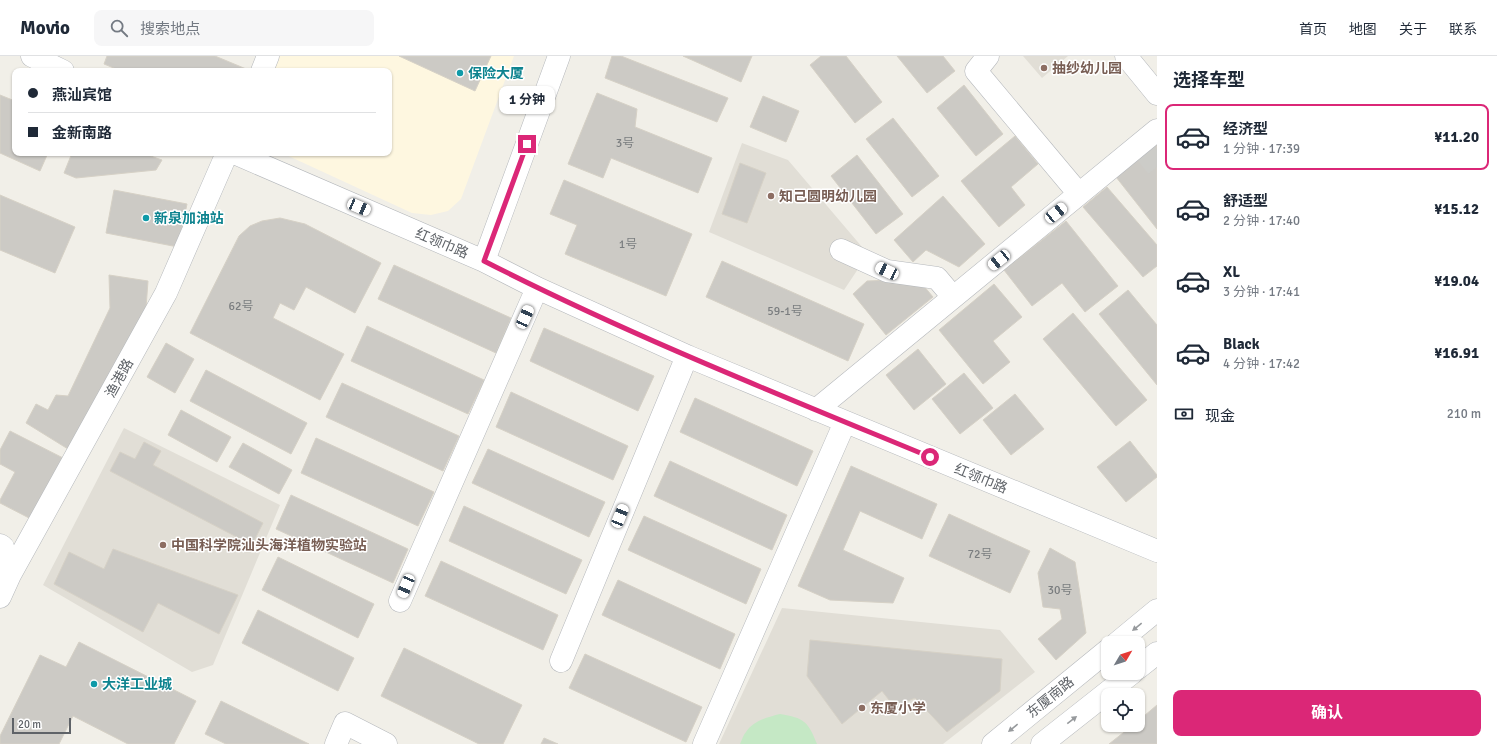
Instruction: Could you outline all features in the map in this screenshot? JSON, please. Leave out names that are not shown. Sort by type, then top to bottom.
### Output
[{"type":"street","points":[[32,56],[57,68]]},
{"type":"street","points":[[263,68],[268,56]]},
{"type":"street","points":[[484,261],[559,56]]},
{"type":"street","points":[[1126,56],[1157,94]]},
{"type":"street","points":[[976,61],[1079,194]]},
{"type":"street","points":[[816,410],[1079,194],[1143,149],[1157,130]]},
{"type":"street","name":"渔港路","points":[[0,597],[10,575],[166,293],[226,156]]},
{"type":"street","name":"红领巾路","points":[[241,156],[484,261],[537,288],[686,356],[1157,551]]},
{"type":"street","points":[[842,250],[887,271],[937,278],[953,297]]},
{"type":"street","points":[[400,601],[537,288]]},
{"type":"street","points":[[560,661],[686,356]]},
{"type":"street","points":[[704,744],[845,422]]},
{"type":"street","points":[[0,545],[3,547],[10,575]]},
{"type":"street","points":[[1125,636],[1157,610]]},
{"type":"street","points":[[1145,662],[1157,653]]},
{"type":"street","name":"东厦南路","points":[[992,744],[1101,656]]},
{"type":"street","points":[[1042,744],[1123,680]]},
{"type":"street","points":[[336,744],[345,723],[386,744]]},
{"type":"shaded area","points":[[280,56],[514,56],[461,199],[448,211],[431,215],[412,213],[288,156],[392,156],[392,68],[274,68]]},
{"type":"shaded area","name":"抽纱幼儿园","points":[[1023,56],[1068,56],[1042,78]]},
{"type":"shaded area","name":"知己圆明幼儿园","points":[[742,143],[788,160],[868,254],[844,290],[709,232]]},
{"type":"shaded area","name":"中国科学院汕头海洋植物实验站","points":[[124,428],[280,505],[213,665],[192,672],[43,585]]},
{"type":"shaded area","name":"东厦小学","points":[[782,608],[1000,630],[1035,672],[943,744],[719,744]]},
{"type":"green space","points":[[780,714],[795,717],[808,725],[817,744],[740,744],[745,733],[757,722]]},
{"type":"building","points":[[107,56],[215,56],[244,68],[114,68],[104,64]]},
{"type":"building","name":"保险大厦","points":[[399,56],[491,56],[475,91]]},
{"type":"building","points":[[612,56],[621,56],[728,98],[717,122],[605,78]]},
{"type":"building","points":[[683,56],[752,56],[741,82]]},
{"type":"building","points":[[821,56],[846,56],[882,102],[855,123],[810,65]]},
{"type":"building","points":[[897,56],[943,56],[955,71],[927,93]]},
{"type":"building","points":[[964,85],[1003,134],[976,156],[937,108]]},
{"type":"building","points":[[597,93],[637,109],[635,127],[712,158],[698,193],[611,158],[603,178],[568,164]]},
{"type":"building","points":[[0,95],[12,100],[12,156],[47,156],[40,171],[0,153]]},
{"type":"building","points":[[763,96],[799,111],[786,142],[750,127]]},
{"type":"building","points":[[893,118],[939,176],[912,197],[866,139]]},
{"type":"building","points":[[1015,136],[1038,164],[1011,187],[1025,205],[999,227],[961,181]]},
{"type":"building","points":[[1157,144],[1157,229],[1116,177]]},
{"type":"building","points":[[857,155],[903,214],[876,234],[831,176]]},
{"type":"building","points":[[71,156],[151,156],[162,160],[156,170],[76,178],[64,173]]},
{"type":"building","points":[[740,163],[766,173],[747,223],[722,214]]},
{"type":"building","points":[[564,180],[692,234],[666,296],[565,254],[577,225],[550,214]]},
{"type":"building","points":[[1107,187],[1157,245],[1157,266],[1143,277],[1083,207]]},
{"type":"building","name":"新泉加油站","points":[[114,190],[187,204],[178,247],[106,233]]},
{"type":"building","points":[[0,195],[75,227],[55,273],[0,250]]},
{"type":"building","points":[[943,196],[985,244],[959,267],[926,250],[913,262],[894,240]]},
{"type":"building","points":[[280,218],[305,224],[381,263],[355,313],[306,287],[294,310],[280,303],[273,318],[344,354],[320,400],[190,333],[239,236],[250,226],[262,221]]},
{"type":"building","points":[[1066,221],[1118,286],[1085,312],[1062,283],[1032,306],[1004,270]]},
{"type":"building","points":[[722,261],[864,324],[848,361],[706,297]]},
{"type":"building","points":[[394,265],[511,318],[496,353],[378,299]]},
{"type":"building","points":[[109,275],[148,281],[146,308],[68,449],[26,423],[36,404],[48,410],[56,395],[68,396],[110,308]]},
{"type":"building","points":[[918,279],[933,297],[886,335],[853,294],[867,281]]},
{"type":"building","points":[[994,284],[1022,317],[993,341],[1010,362],[983,384],[939,330]]},
{"type":"building","points":[[1128,290],[1157,325],[1157,385],[1099,314]]},
{"type":"building","points":[[1073,313],[1147,400],[1116,426],[1043,339]]},
{"type":"building","points":[[367,326],[484,380],[468,414],[351,361]]},
{"type":"building","points":[[544,328],[654,376],[638,411],[530,361]]},
{"type":"building","points":[[166,343],[194,359],[175,393],[147,377]]},
{"type":"building","points":[[918,349],[946,384],[914,410],[886,375]]},
{"type":"building","points":[[206,370],[307,423],[291,454],[190,401]]},
{"type":"building","points":[[964,373],[993,408],[960,434],[932,399]]},
{"type":"building","points":[[342,383],[459,436],[443,471],[326,417]]},
{"type":"building","points":[[511,392],[628,446],[613,480],[496,427]]},
{"type":"building","points":[[1015,394],[1044,429],[1011,455],[983,420]]},
{"type":"building","points":[[695,398],[813,451],[797,486],[680,432]]},
{"type":"building","points":[[181,410],[231,437],[217,462],[168,435]]},
{"type":"building","points":[[10,431],[63,458],[31,519],[0,503],[0,500],[15,472],[0,464],[0,450]]},
{"type":"building","points":[[316,438],[434,492],[418,526],[301,473]]},
{"type":"building","points":[[1130,441],[1157,475],[1157,477],[1126,502],[1097,467]]},
{"type":"building","points":[[144,442],[161,451],[153,465],[263,523],[252,545],[110,471],[120,452],[135,459]]},
{"type":"building","points":[[243,443],[292,470],[279,494],[229,467]]},
{"type":"building","points":[[488,449],[605,502],[589,537],[472,483]]},
{"type":"building","points":[[670,461],[787,515],[772,550],[654,496]]},
{"type":"building","points":[[851,466],[937,504],[922,539],[860,511],[843,550],[904,578],[893,603],[830,600],[798,586]]},
{"type":"building","points":[[291,495],[408,549],[393,583],[276,529]]},
{"type":"building","points":[[464,506],[582,560],[566,594],[449,541]]},
{"type":"building","points":[[949,514],[1030,551],[1010,593],[929,556]]},
{"type":"building","points":[[644,516],[761,569],[746,604],[628,550]]},
{"type":"building","points":[[1050,548],[1075,562],[1086,633],[1056,660],[1038,639],[1062,619],[1060,609],[1043,607],[1038,573]]},
{"type":"building","points":[[113,549],[238,595],[219,634],[158,603],[143,632],[54,584],[69,552],[104,569]]},
{"type":"building","points":[[278,557],[374,604],[358,638],[262,590]]},
{"type":"building","points":[[441,561],[558,615],[543,650],[425,596]]},
{"type":"building","points":[[618,580],[735,634],[720,669],[602,615]]},
{"type":"building","points":[[258,610],[354,658],[338,691],[242,643]]},
{"type":"building","points":[[810,640],[1002,659],[1000,691],[947,732],[915,698],[901,704],[889,700],[882,691],[842,724],[807,676]]},
{"type":"building","name":"大洋工业城","points":[[79,642],[196,701],[174,744],[128,744],[73,716],[59,744],[0,744],[0,736],[40,655],[66,667]]},
{"type":"building","points":[[404,648],[522,705],[503,744],[479,744],[381,696]]},
{"type":"building","points":[[585,654],[702,707],[686,742],[569,688]]},
{"type":"building","points":[[221,701],[309,744],[226,744],[205,734]]},
{"type":"building","points":[[1157,705],[1157,744],[1109,744],[1124,732],[1145,732],[1145,715]]},
{"type":"building","points":[[544,738],[558,744],[541,744]]},
{"type":"tunnel","points":[[1146,153],[1157,167]]},
{"type":"place","name":"抽纱幼儿园","points":[[1044,68]]},
{"type":"place","name":"保险大厦","points":[[460,73]]},
{"type":"place","name":"知己圆明幼儿园","points":[[771,196]]},
{"type":"place","name":"新泉加油站","points":[[146,218]]},
{"type":"place","name":"中国科学院汕头海洋植物实验站","points":[[163,545]]},
{"type":"place","name":"大洋工业城","points":[[94,684]]},
{"type":"place","name":"东厦小学","points":[[862,708]]},
{"type":"route","points":[[527,144],[484,261],[537,288],[686,356],[930,457]]}]
